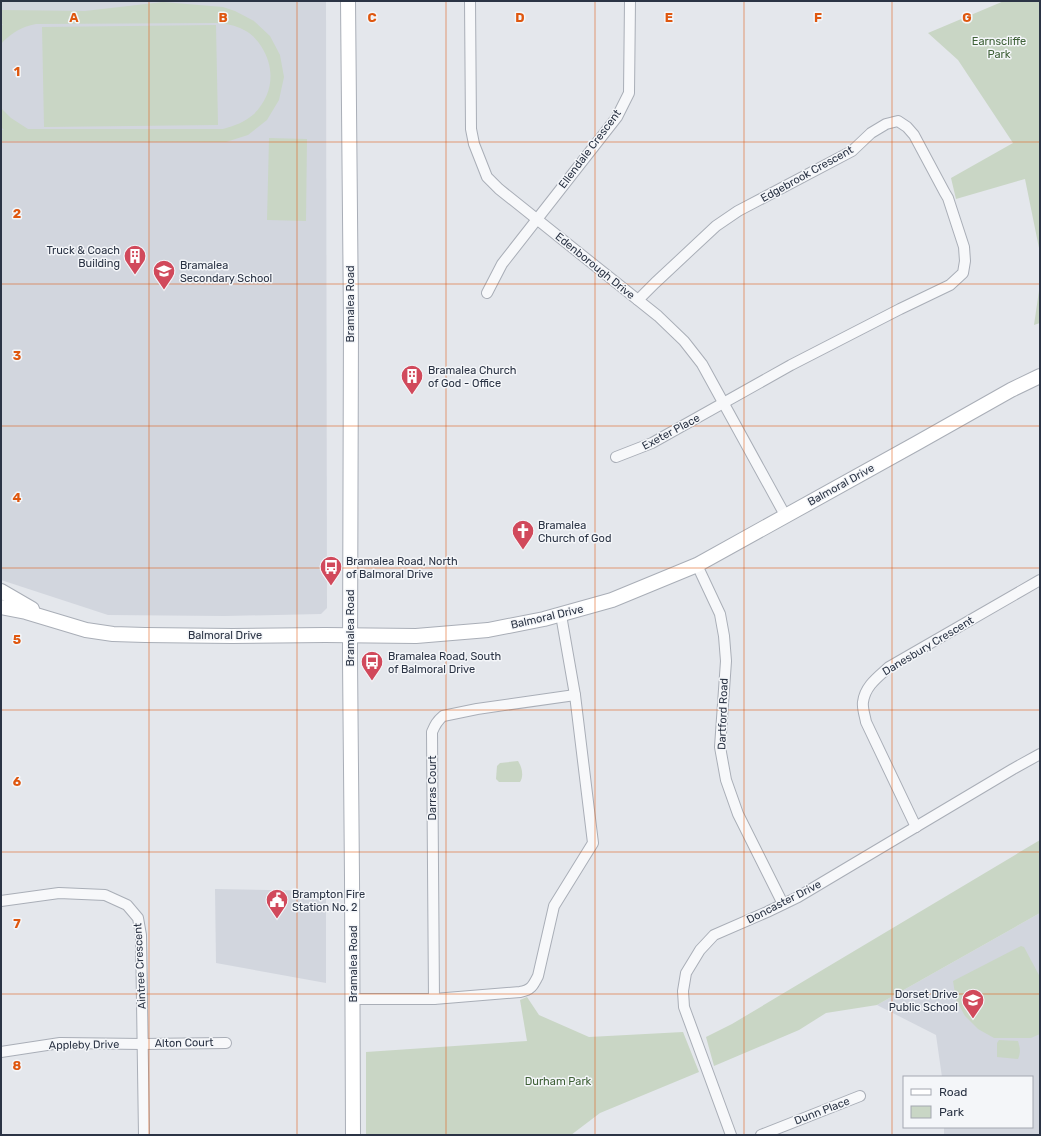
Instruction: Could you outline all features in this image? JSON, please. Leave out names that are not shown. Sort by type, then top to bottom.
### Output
[{"type":"street","name":"Bramalea Road","points":[[348,1],[351,321],[350,635],[353,1135]]},
{"type":"street","name":"Edenborough Drive","points":[[470,1],[471,129],[474,144],[487,177],[499,189],[658,316],[684,341],[702,364],[785,515]]},
{"type":"street","name":"Ellendale Crescent","points":[[487,293],[502,264],[617,117],[629,93],[630,1]]},
{"type":"street","name":"Edgebrook Crescent","points":[[638,300],[716,226],[738,211],[852,150],[886,124],[898,121],[914,135],[948,198],[964,247],[965,261],[962,273],[950,285],[791,365],[724,403]]},
{"type":"street","name":"Balmoral Drive","points":[[1,607],[26,612],[86,630],[113,634],[224,636],[416,636],[488,630],[561,615],[612,600],[697,565],[1011,390],[1040,376]]},
{"type":"street","name":"Exeter Place","points":[[616,457],[652,443],[724,403]]},
{"type":"street","name":"Dartford Road","points":[[697,565],[720,614],[724,636],[726,661],[720,747],[726,780],[738,814],[783,904]]},
{"type":"street","name":"Danesbury Crescent","points":[[916,827],[866,722],[863,703],[866,690],[876,678],[889,667],[1040,580]]},
{"type":"street","points":[[1,591],[47,619]]},
{"type":"street","points":[[353,1000],[434,999],[520,992],[528,990],[534,984],[538,976],[554,906],[593,843],[575,695],[561,615]]},
{"type":"street","name":"Darras Court","points":[[434,999],[432,732],[435,725],[443,716],[470,710],[575,695]]},
{"type":"street","name":"Doncaster Drive","points":[[731,1135],[684,1007],[683,991],[686,973],[700,950],[714,935],[798,897],[1040,754]]},
{"type":"street","name":"Aintree Crescent","points":[[1,901],[59,893],[105,895],[127,905],[138,918],[141,935],[144,1135]]},
{"type":"street","name":"Appleby Drive","points":[[1,1052],[60,1043],[143,1044]]},
{"type":"street","name":"Alton Court","points":[[143,1044],[226,1043]]},
{"type":"street","name":"Dunn Place","points":[[760,1135],[860,1096]]},
{"type":"shaded area","name":"Bramalea Secondary School","points":[[1,1],[326,1],[327,608],[321,614],[225,616],[108,615],[1,580]]},
{"type":"shaded area","points":[[215,889],[326,891],[326,983],[216,963]]},
{"type":"shaded area","name":"Dorset Drive Public School","points":[[1040,913],[1040,1135],[944,1135],[944,1128],[1033,1128],[1033,1076],[942,1076],[936,1035],[877,1005]]},
{"type":"green space","name":"Earnscliffe Park","points":[[1004,1],[1040,1],[1040,253],[1025,179],[956,199],[951,178],[1013,143],[958,60],[928,33]]},
{"type":"green space","points":[[163,2],[223,7],[235,11],[254,21],[270,36],[280,55],[284,77],[279,100],[267,120],[248,135],[226,142],[1,141],[1,130],[4,130],[1,127],[1,108],[11,118],[28,129],[223,129],[231,127],[254,114],[265,99],[269,90],[269,64],[266,55],[256,39],[247,31],[227,24],[36,24],[17,31],[1,44],[1,27],[3,24],[1,24],[1,10],[85,11]]},
{"type":"green space","points":[[216,25],[218,125],[44,127],[42,27]]},
{"type":"green space","points":[[269,138],[307,139],[306,221],[267,220]]},
{"type":"green space","points":[[1040,284],[1040,323],[1034,325]]},
{"type":"green space","points":[[518,761],[522,772],[520,782],[499,782],[496,779],[497,766],[500,763]]},
{"type":"green space","points":[[1040,840],[1040,913],[877,1005],[826,1013],[799,1030],[714,1066],[706,1037],[732,1024]]},
{"type":"green space","points":[[1021,946],[1024,947],[1040,977],[1040,1034],[1031,1038],[994,1038],[978,1029],[965,1016],[956,1000],[953,981]]},
{"type":"green space","name":"Durham Park","points":[[527,997],[539,1015],[589,1037],[683,1032],[699,1072],[600,1113],[571,1135],[366,1135],[366,1052],[527,1041],[520,1000]]},
{"type":"green space","points":[[999,1040],[1018,1041],[1020,1054],[1018,1059],[997,1057],[997,1043]]},
{"type":"place","name":"Truck & Coach Building","points":[[135,276]]},
{"type":"place","name":"Bramalea Secondary School","points":[[164,290]]},
{"type":"place","name":"Bramalea Church of God - Office","points":[[412,396]]},
{"type":"place","name":"Bramalea Church of God","points":[[523,550]]},
{"type":"place","name":"Bramalea Road, North of Balmoral Drive","points":[[331,586]]},
{"type":"place","name":"Bramalea Road, South of Balmoral Drive","points":[[372,682]]},
{"type":"place","name":"Brampton Fire Station No. 2","points":[[277,920]]},
{"type":"place","name":"Dorset Drive Public School","points":[[973,1020]]}]
